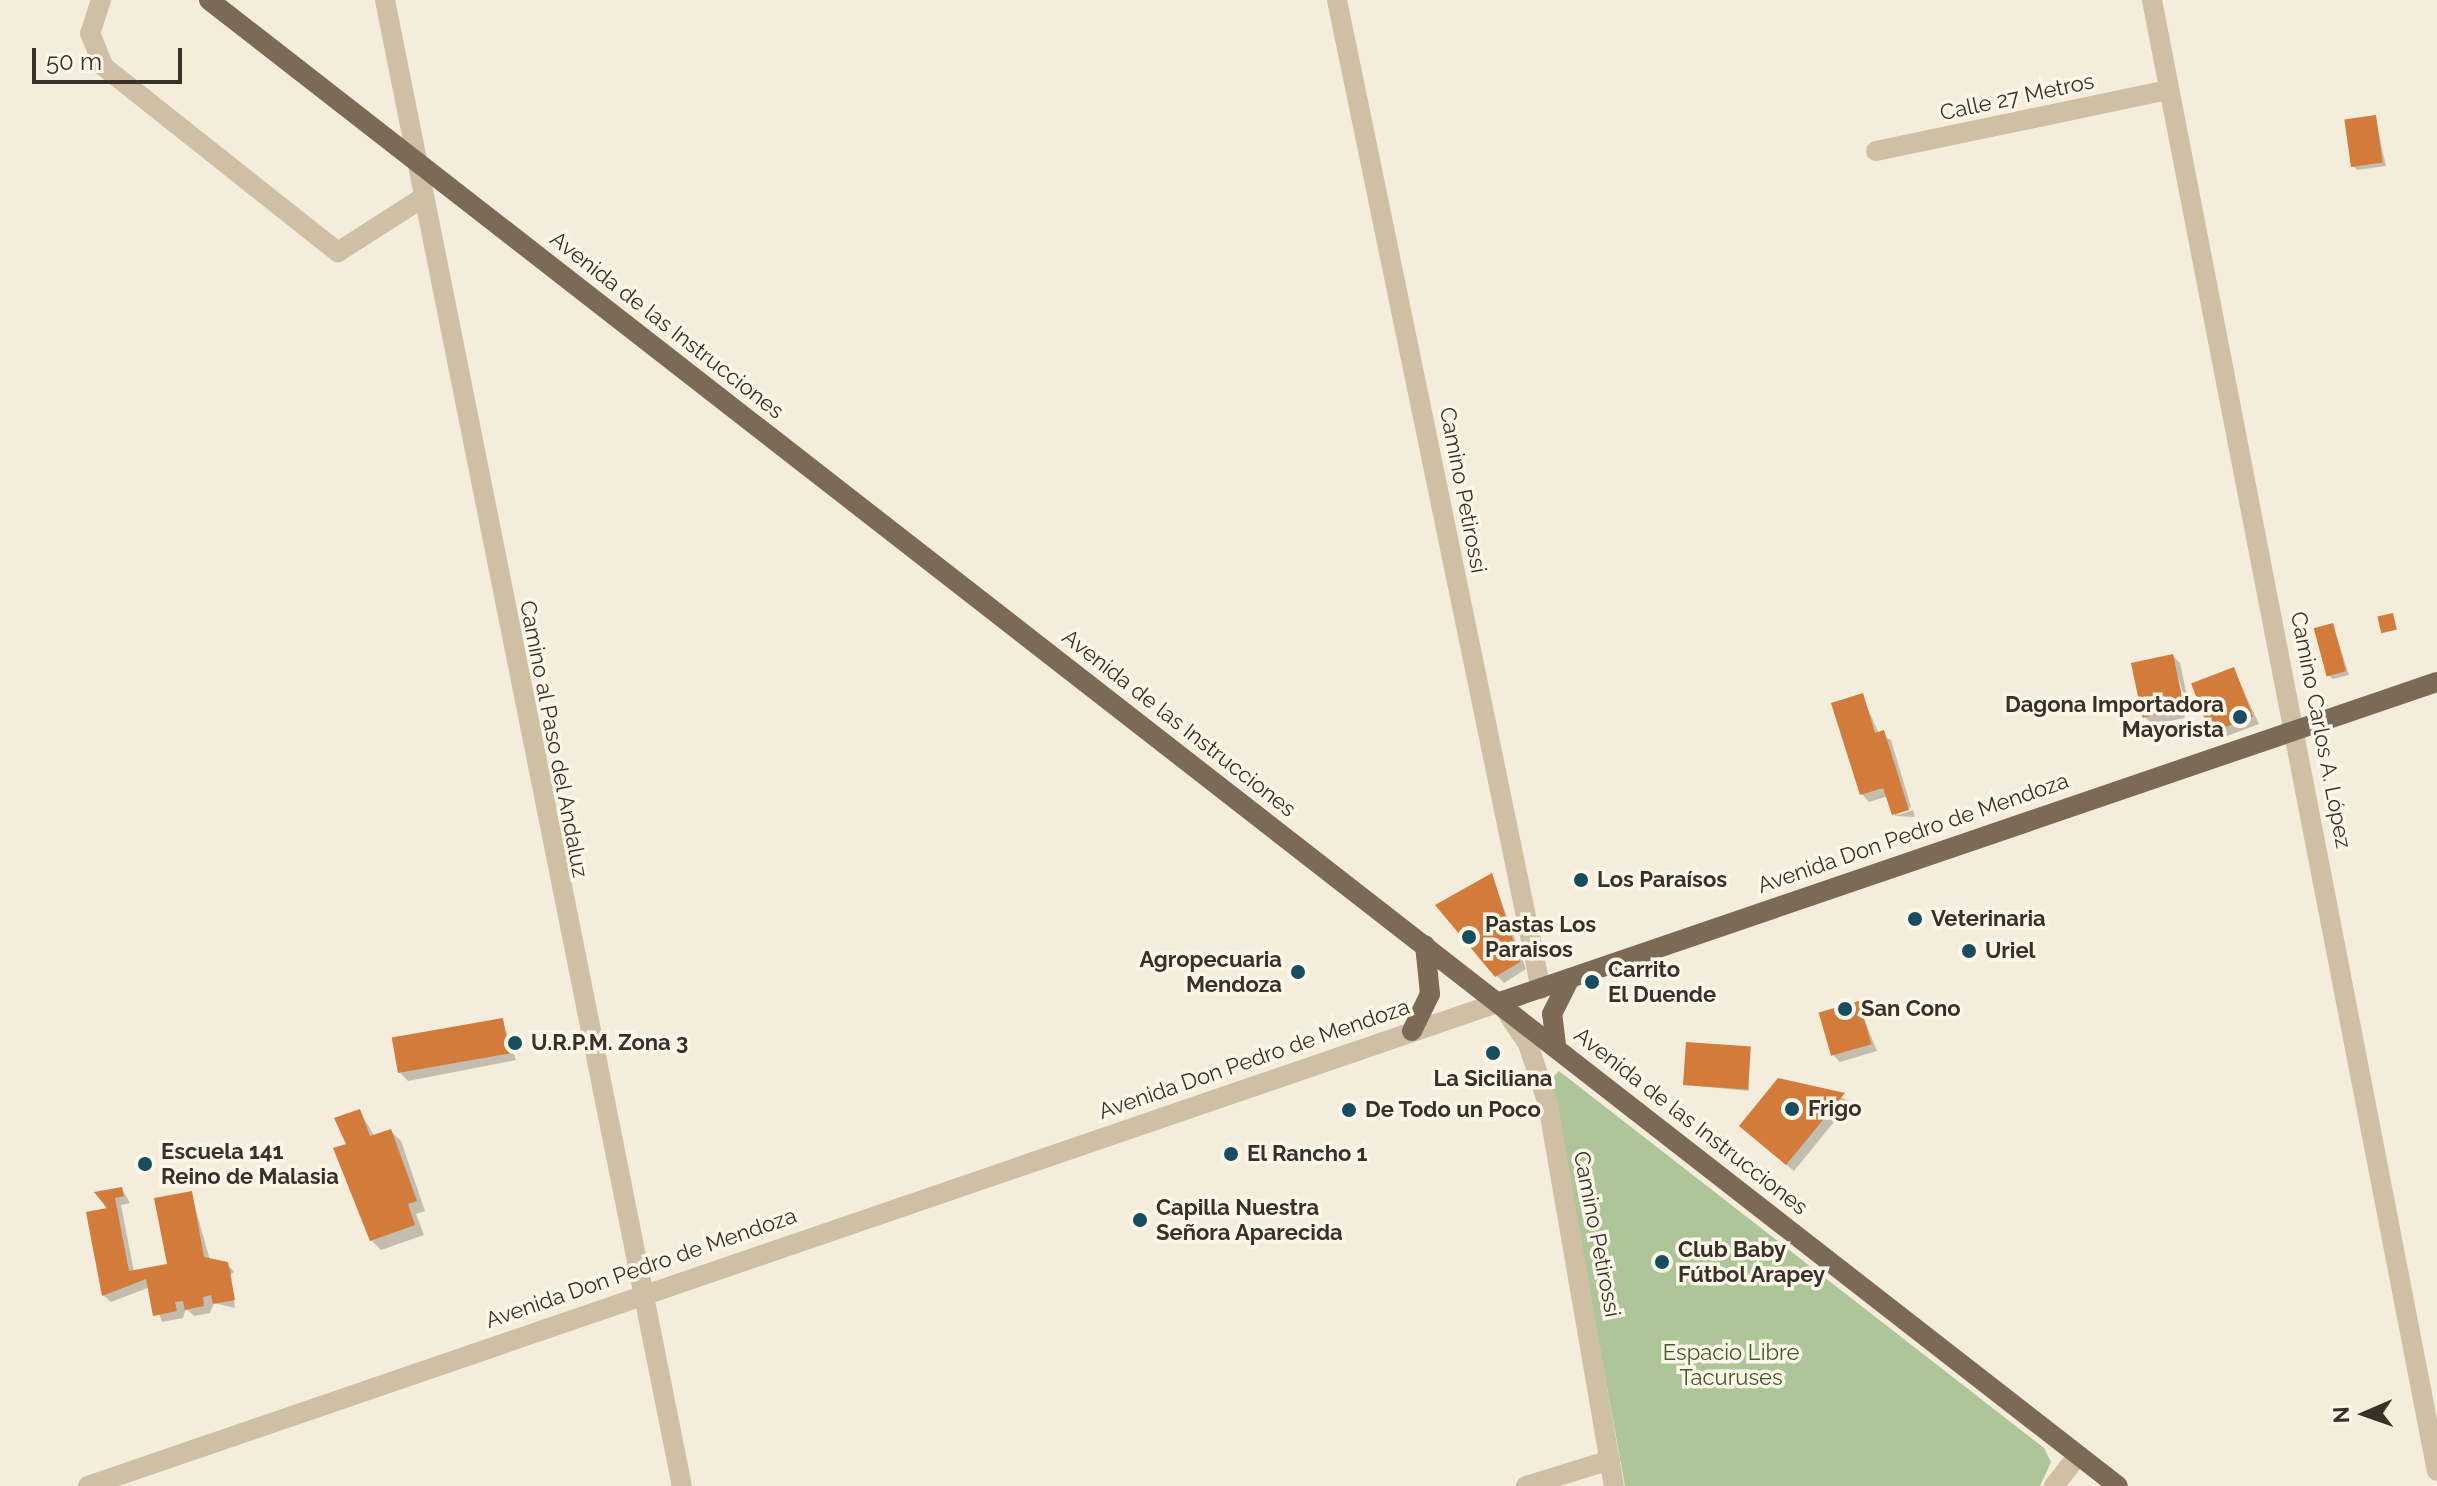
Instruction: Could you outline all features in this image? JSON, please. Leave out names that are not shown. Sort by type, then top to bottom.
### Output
[{"type":"main road","name":"Avenida de las Instrucciones","points":[[209,0],[1556,1045],[2118,1486]]},
{"type":"main road","name":"Avenida Don Pedro de Mendoza","points":[[1500,1002],[2437,682]]},
{"type":"main road","points":[[1412,1031],[1430,994],[1425,945]]},
{"type":"main road","points":[[1556,1045],[1552,1014],[1570,978]]},
{"type":"street","points":[[101,0],[90,33],[103,66],[338,252],[424,197]]},
{"type":"street","name":"Camino al Paso del Andaluz","points":[[385,0],[639,1294],[682,1486]]},
{"type":"street","name":"Camino Petirossi","points":[[1337,0],[1541,989]]},
{"type":"street","name":"Camino Carlos A. López","points":[[2152,0],[2298,730],[2437,1471]]},
{"type":"street","name":"Calle 27 Metros","points":[[1876,151],[2168,90]]},
{"type":"street","name":"Camino Petirossi","points":[[1500,1002],[1528,1044],[1548,1104],[1614,1486]]},
{"type":"street","name":"Avenida Don Pedro de Mendoza","points":[[90,1486],[639,1294],[1500,1002]]},
{"type":"street","points":[[2054,1486],[2078,1455]]},
{"type":"street","points":[[1526,1486],[1610,1460]]},
{"type":"green space","name":"Espacio Libre Tacuruses","points":[[1559,1071],[2044,1448],[2051,1462],[2040,1486],[1625,1486],[1551,1079]]},
{"type":"building","points":[[2376,115],[2383,163],[2351,167],[2344,119]]},
{"type":"building","points":[[2393,613],[2397,630],[2381,633],[2377,617]]},
{"type":"building","points":[[2333,623],[2346,671],[2327,676],[2314,628]]},
{"type":"building","points":[[2173,654],[2185,709],[2143,718],[2131,663]]},
{"type":"building","points":[[2234,667],[2253,716],[2210,733],[2191,683]]},
{"type":"building","points":[[1863,693],[1875,733],[1884,730],[1909,810],[1892,815],[1883,788],[1860,795],[1831,703]]},
{"type":"building","points":[[1492,873],[1520,962],[1495,977],[1435,905]]},
{"type":"building","points":[[1859,1001],[1871,1044],[1831,1056],[1819,1013]]},
{"type":"building","points":[[503,1018],[509,1053],[398,1073],[392,1038]]},
{"type":"building","points":[[1686,1042],[1751,1047],[1748,1089],[1683,1085]]},
{"type":"building","name":"Frigo","points":[[1778,1078],[1845,1093],[1786,1165],[1739,1126]]},
{"type":"building","points":[[360,1109],[370,1136],[391,1129],[417,1201],[408,1204],[415,1225],[370,1241],[333,1148],[346,1144],[334,1118]]},
{"type":"building","points":[[122,1187],[124,1196],[115,1198],[129,1271],[167,1264],[154,1198],[192,1191],[204,1257],[228,1262],[235,1300],[213,1304],[211,1295],[203,1297],[204,1306],[185,1310],[183,1301],[175,1302],[177,1311],[153,1316],[146,1279],[102,1296],[86,1212],[107,1208],[94,1192]]},
{"type":"place","name":"Dagona Importadora Mayorista","points":[[2240,717]]},
{"type":"place","name":"Los Paraísos","points":[[1581,880]]},
{"type":"place","name":"Veterinaria","points":[[1915,919]]},
{"type":"place","name":"Pastas Los Paraisos","points":[[1469,937]]},
{"type":"place","name":"Uriel","points":[[1969,951]]},
{"type":"place","name":"Agropecuaria Mendoza","points":[[1298,972]]},
{"type":"place","name":"Carrito El Duende","points":[[1592,982]]},
{"type":"place","name":"San Cono","points":[[1845,1009]]},
{"type":"place","name":"U.R.P.M. Zona 3","points":[[515,1043]]},
{"type":"place","name":"La Siciliana","points":[[1493,1053]]},
{"type":"place","name":"Frigo","points":[[1792,1109]]},
{"type":"place","name":"De Todo un Poco","points":[[1349,1110]]},
{"type":"place","name":"El Rancho 1","points":[[1231,1154]]},
{"type":"place","name":"Escuela 141 Reino de Malasia","points":[[145,1164]]},
{"type":"place","name":"Capilla Nuestra Señora Aparecida","points":[[1140,1220]]},
{"type":"place","name":"Club Baby Fútbol Arapey","points":[[1662,1262]]}]
